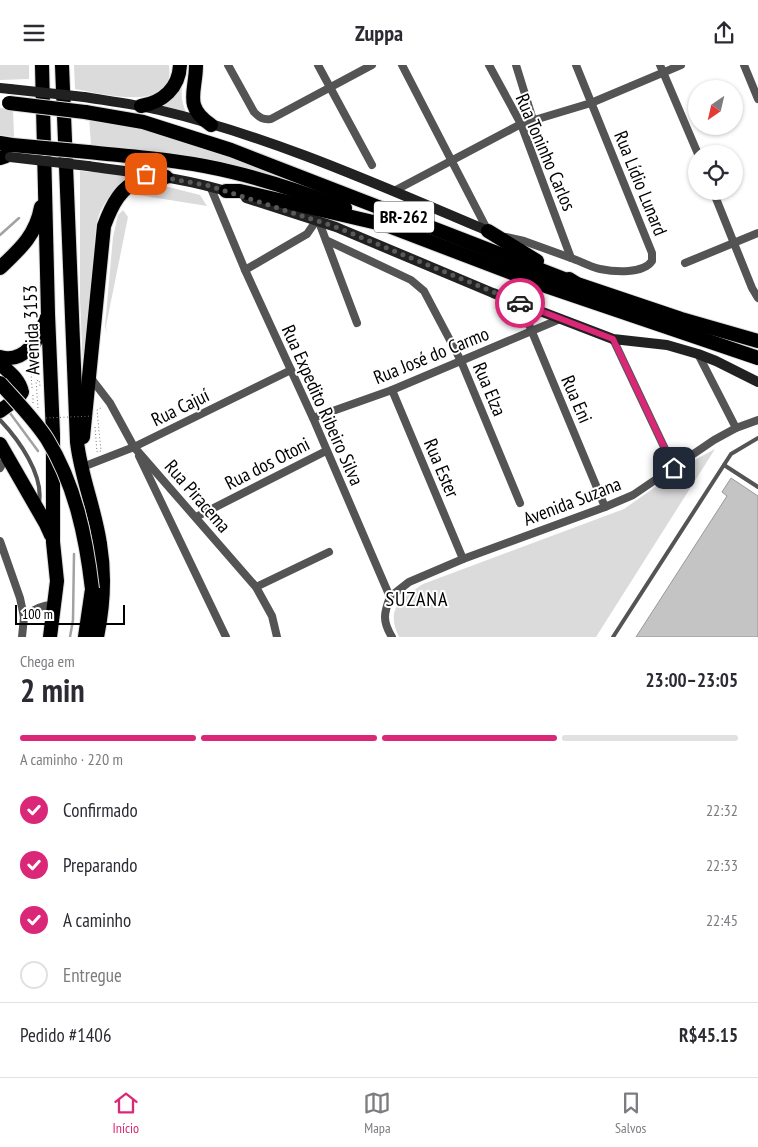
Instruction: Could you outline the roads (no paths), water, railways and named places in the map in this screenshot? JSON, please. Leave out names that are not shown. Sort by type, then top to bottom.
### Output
[{"type":"highway","name":"Avenida 3153","points":[[42,65],[51,372],[53,542],[57,581],[50,637]]},
{"type":"highway","points":[[62,65],[76,442],[100,545],[102,589],[97,637]]},
{"type":"highway","points":[[63,88],[69,65]]},
{"type":"highway","points":[[142,106],[155,103],[171,91],[178,79],[180,65]]},
{"type":"highway","points":[[196,65],[192,94],[193,105],[200,117],[211,125]]},
{"type":"highway","name":"BR-262","points":[[4,103],[85,112],[143,122],[231,150],[577,283],[681,319],[756,340]]},
{"type":"highway","name":"BR-262","points":[[5,152],[88,159],[166,161],[231,171],[303,192],[546,286],[758,360]]},
{"type":"highway","points":[[80,464],[104,225],[112,204],[133,183],[143,179],[166,177]]},
{"type":"highway","points":[[0,268],[27,241],[34,230],[38,223],[42,199],[46,190]]},
{"type":"highway","points":[[226,191],[240,191],[386,225]]},
{"type":"highway","points":[[491,233],[577,283]]},
{"type":"highway","points":[[0,357],[5,359],[20,356],[30,348],[42,332],[48,314]]},
{"type":"highway","points":[[0,364],[20,383],[22,392],[18,398],[0,411]]},
{"type":"highway","points":[[0,383],[46,438],[68,483],[84,533],[92,589],[85,637]]},
{"type":"highway","points":[[2,456],[46,524],[53,542]]},
{"type":"main road","name":"BR-262","points":[[5,88],[142,106],[211,125],[292,150],[491,233]]},
{"type":"main road","name":"BR-262","points":[[88,159],[226,191]]},
{"type":"main road","points":[[226,191],[336,227],[613,339],[667,345],[698,354],[758,382]]},
{"type":"street","points":[[228,65],[254,112],[265,120],[271,119],[331,89],[372,65]]},
{"type":"street","points":[[318,65],[372,165]]},
{"type":"street","points":[[402,65],[491,233]]},
{"type":"street","name":"Rua Toninho Carlos","points":[[489,65],[521,124],[570,255]]},
{"type":"street","points":[[516,65],[533,120]]},
{"type":"street","name":"Rua Lídio Lunard","points":[[491,233],[570,255],[600,269],[642,270],[652,261],[652,253],[576,65]]},
{"type":"street","points":[[660,65],[694,145]]},
{"type":"street","points":[[394,191],[521,124],[591,103],[681,65]]},
{"type":"street","points":[[744,65],[758,99]]},
{"type":"street","name":"Rua Expedito Ribeiro Silva","points":[[210,186],[245,270],[313,418],[390,597]]},
{"type":"street","points":[[717,200],[752,288],[758,298]]},
{"type":"street","points":[[245,270],[308,234],[317,222],[326,240],[357,323]]},
{"type":"street","points":[[685,263],[758,233]]},
{"type":"street","name":"Rua Elza","points":[[326,240],[411,280],[424,291],[461,361],[520,503]]},
{"type":"street","name":"Rua Eni","points":[[520,303],[605,507]]},
{"type":"street","name":"Rua José do Carmo","points":[[313,418],[392,390],[560,319]]},
{"type":"street","points":[[613,339],[674,468]]},
{"type":"street","points":[[698,354],[736,428]]},
{"type":"street","name":"Rua Cajuí","points":[[80,464],[134,447],[291,370]]},
{"type":"street","name":"Rua Piracema","points":[[89,377],[110,403],[134,447],[256,587],[272,616],[278,637]]},
{"type":"street","name":"Rua Ester","points":[[392,390],[463,559]]},
{"type":"street","name":"Avenida Suzana","points":[[390,597],[409,582],[463,559],[633,495],[714,440],[736,428],[758,420]]},
{"type":"street","points":[[134,447],[226,637]]},
{"type":"street","name":"Rua dos Otoni","points":[[196,517],[326,451]]},
{"type":"street","points":[[0,541],[20,598],[24,617],[22,637]]},
{"type":"street","points":[[256,587],[329,552]]},
{"type":"street","points":[[390,597],[384,613],[388,631],[392,637]]},
{"type":"street","points":[[24,617],[54,600]]},
{"type":"lane","points":[[0,420],[28,457],[37,476],[41,496],[38,511]]},
{"type":"lane","points":[[613,637],[731,454],[758,438]]},
{"type":"lane","points":[[724,465],[758,487]]},
{"type":"waterway","points":[[0,235],[19,218]]},
{"type":"waterway","points":[[10,413],[38,451]]},
{"type":"waterway","points":[[70,637],[73,620],[74,554]]},
{"type":"district","name":"SUZANA","points":[[417,599]]}]
